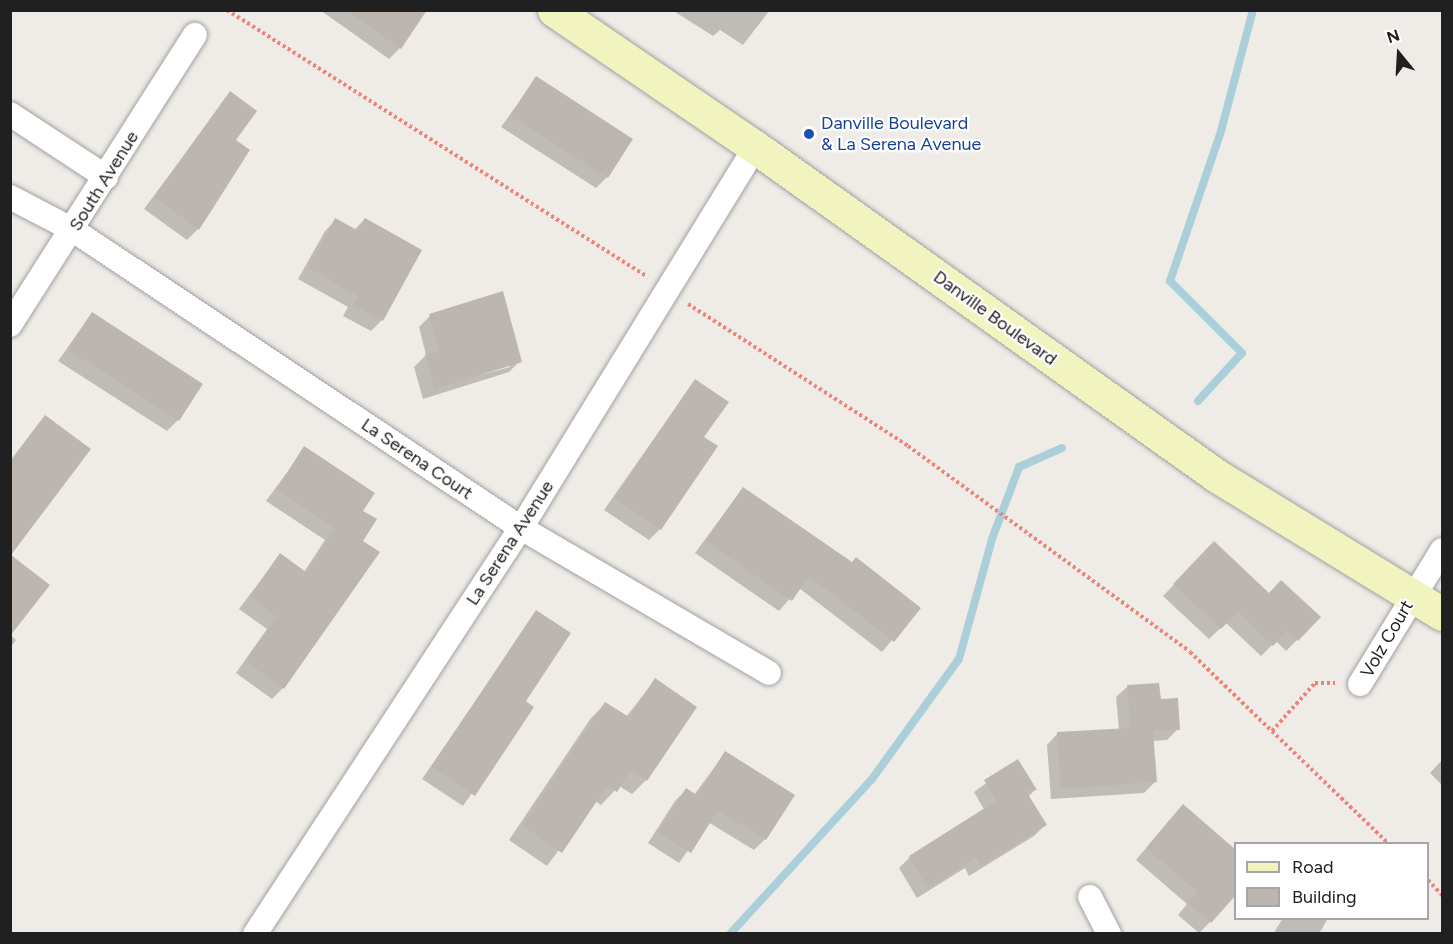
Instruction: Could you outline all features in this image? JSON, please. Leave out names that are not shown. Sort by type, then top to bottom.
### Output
[{"type":"main road","name":"Danville Boulevard","points":[[554,10],[755,147],[1217,476],[1443,614]]},
{"type":"street","name":"South Avenue","points":[[10,325],[73,230],[195,35]]},
{"type":"street","points":[[10,114],[106,177]]},
{"type":"street","name":"La Serena Avenue","points":[[255,933],[521,528],[755,147]]},
{"type":"street","name":"La Serena Court","points":[[10,197],[73,230],[521,528],[769,673]]},
{"type":"street","name":"Volz Court","points":[[1360,684],[1413,594],[1443,550]]},
{"type":"street","points":[[1090,897],[1109,933]]},
{"type":"path","points":[[227,10],[908,446],[1190,652],[1388,842]]},
{"type":"path","points":[[1272,731],[1315,683],[1360,684]]},
{"type":"path","points":[[1429,881],[1443,895]]},
{"type":"building","points":[[346,10],[427,10],[401,49]]},
{"type":"building","points":[[536,76],[633,139],[608,178],[510,116]]},
{"type":"building","points":[[230,91],[257,111],[236,140],[250,150],[199,230],[154,197]]},
{"type":"building","points":[[335,218],[357,230],[365,218],[422,250],[383,321],[353,305],[358,296],[308,268]]},
{"type":"building","points":[[503,291],[522,362],[434,389],[425,354],[439,351],[429,314]]},
{"type":"building","points":[[92,312],[203,384],[179,421],[67,349]]},
{"type":"building","points":[[695,379],[729,402],[704,437],[718,446],[661,530],[614,498]]},
{"type":"building","points":[[45,415],[91,449],[11,555],[50,585],[10,636],[10,461]]},
{"type":"building","points":[[304,446],[375,493],[363,511],[377,519],[363,541],[380,552],[284,689],[245,661],[277,617],[249,597],[280,553],[306,572],[335,528],[276,490]]},
{"type":"building","points":[[743,487],[852,562],[856,557],[921,608],[894,642],[809,576],[792,601],[705,541]]},
{"type":"building","points":[[1214,541],[1269,593],[1281,580],[1321,617],[1298,641],[1287,631],[1273,646],[1238,612],[1221,629],[1173,584]]},
{"type":"building","points":[[536,610],[571,633],[526,701],[534,707],[475,796],[431,767]]},
{"type":"building","points":[[655,678],[697,707],[647,781],[631,770],[617,792],[607,786],[562,853],[522,825],[605,702],[629,717]]},
{"type":"building","points":[[1159,683],[1161,699],[1178,698],[1180,730],[1153,731],[1157,782],[1061,789],[1057,732],[1130,728],[1127,685]]},
{"type":"building","points":[[725,751],[795,795],[766,840],[718,810],[691,853],[658,832],[686,788],[697,795]]},
{"type":"building","points":[[1018,759],[1037,790],[1026,791],[1047,825],[981,866],[976,858],[928,888],[909,856],[996,801],[984,780]]},
{"type":"building","points":[[1183,804],[1234,848],[1234,897],[1211,923],[1188,903],[1197,892],[1146,848]]},
{"type":"waterway","points":[[1198,401],[1242,353],[1170,281],[1221,131],[1253,10]]},
{"type":"waterway","points":[[730,934],[872,779],[959,659],[992,539],[1019,467],[1062,448]]},
{"type":"place","name":"Danville Boulevard & La Serena Avenue","points":[[809,134]]}]
